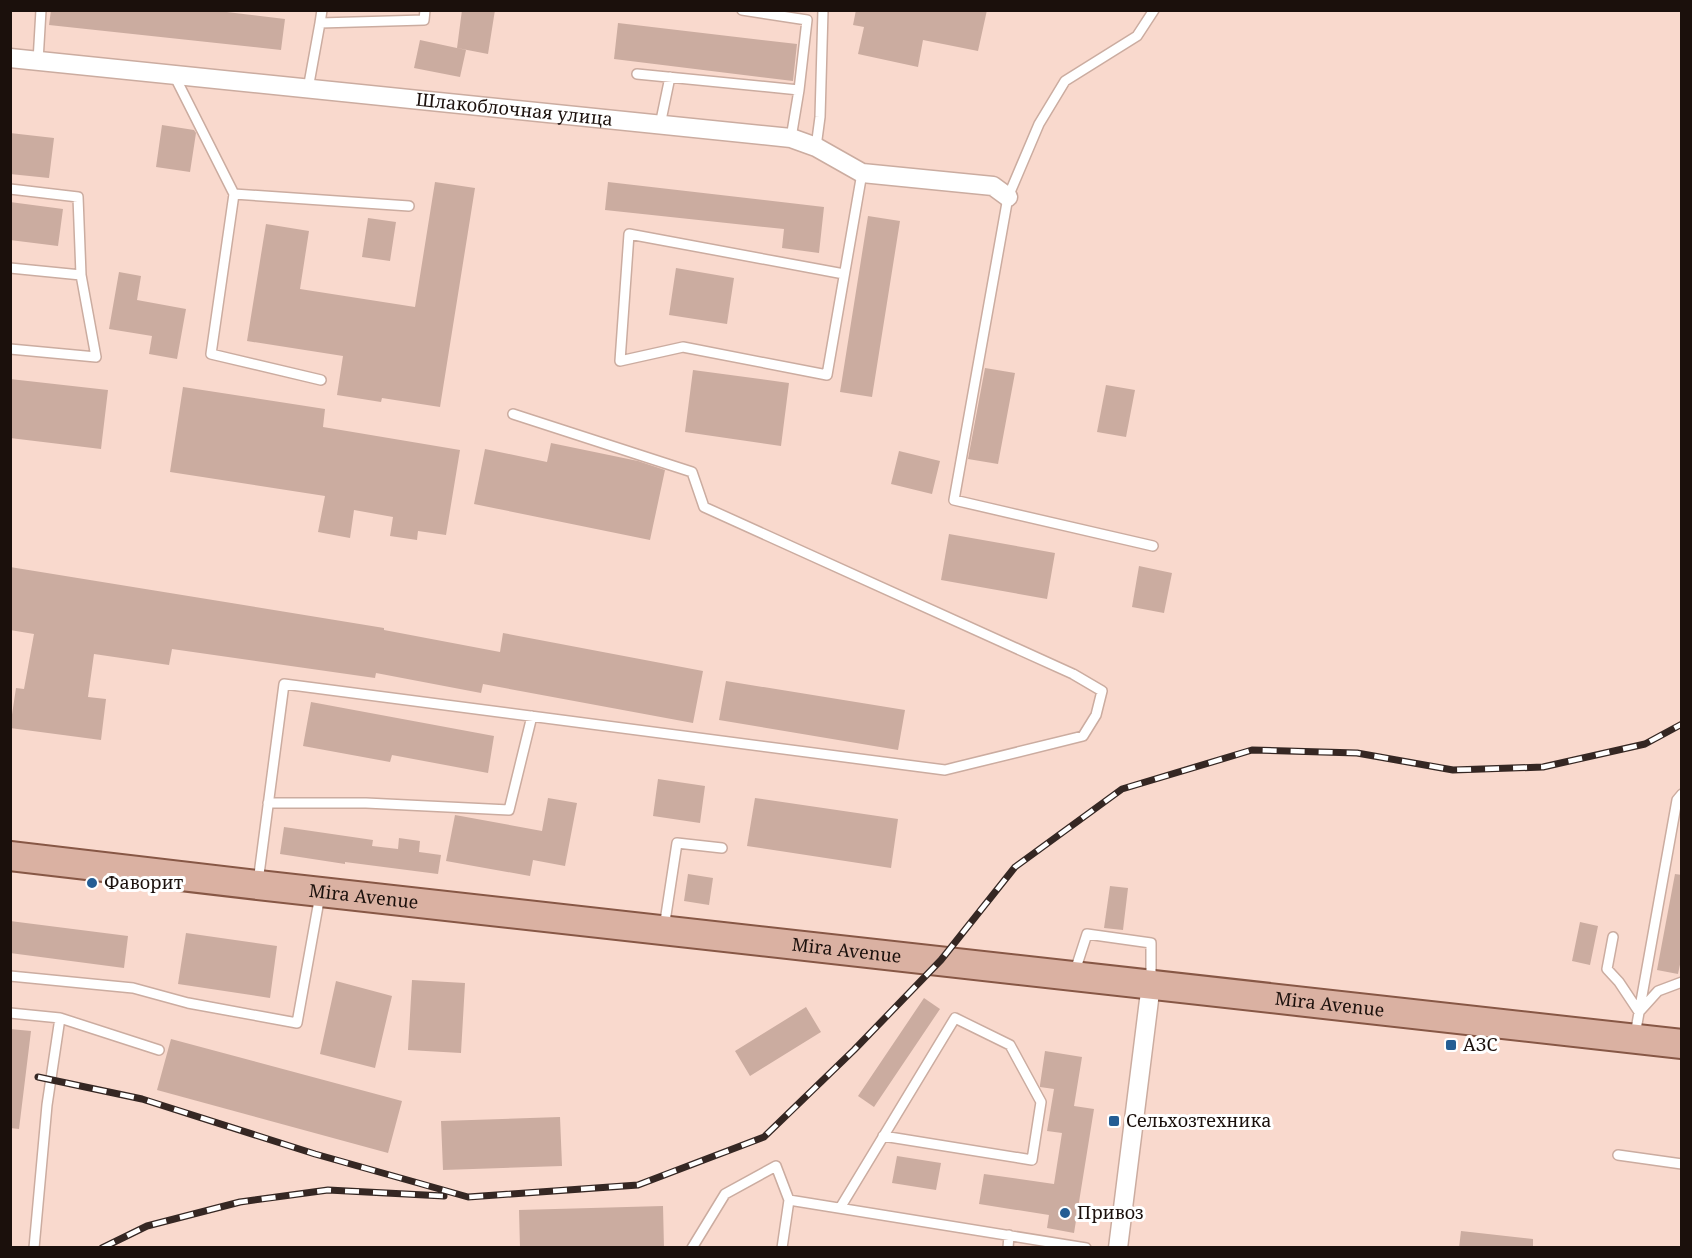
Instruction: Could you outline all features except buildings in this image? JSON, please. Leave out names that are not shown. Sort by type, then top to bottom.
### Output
[{"type":"main road","name":"Mira Avenue","points":[[10,856],[1151,984],[1636,1025],[1682,1044]]},
{"type":"street","name":"Шлакоблочная улица","points":[[10,58],[791,138],[816,147],[862,173],[993,186],[1008,197]]},
{"type":"street","points":[[1118,1248],[1151,984]]},
{"type":"lane","points":[[38,61],[41,10]]},
{"type":"lane","points":[[308,89],[322,10]]},
{"type":"lane","points":[[320,23],[424,20],[425,10]]},
{"type":"lane","points":[[742,10],[807,20],[791,138]]},
{"type":"lane","points":[[816,147],[824,10]]},
{"type":"lane","points":[[1153,546],[954,500],[1008,197],[1039,124],[1065,81],[1137,36],[1154,10]]},
{"type":"lane","points":[[637,74],[799,90]]},
{"type":"lane","points":[[174,75],[234,194],[211,354],[321,380]]},
{"type":"lane","points":[[660,124],[670,77]]},
{"type":"lane","points":[[844,274],[629,234],[620,361],[683,347],[826,375],[844,274],[862,173]]},
{"type":"lane","points":[[10,189],[78,197],[81,275],[96,357],[10,349]]},
{"type":"lane","points":[[234,194],[409,206]]},
{"type":"lane","points":[[10,268],[81,275]]},
{"type":"lane","points":[[258,885],[284,684],[945,770],[1083,736],[1096,715],[1102,691],[1072,674],[704,507],[692,472],[513,414]]},
{"type":"lane","points":[[268,803],[366,803],[509,810],[532,716]]},
{"type":"lane","points":[[1636,1025],[1677,800],[1682,794]]},
{"type":"lane","points":[[663,930],[677,843],[722,848]]},
{"type":"lane","points":[[10,976],[133,988],[188,1003],[297,1023],[321,892]]},
{"type":"lane","points":[[1074,975],[1087,934],[1151,943],[1151,984]]},
{"type":"lane","points":[[1613,937],[1607,969],[1619,982],[1636,1025]]},
{"type":"lane","points":[[1636,1025],[1658,991],[1682,982]]},
{"type":"lane","points":[[10,1013],[60,1018],[159,1050]]},
{"type":"lane","points":[[34,1248],[47,1105],[60,1018]]},
{"type":"lane","points":[[840,1208],[883,1136],[955,1018],[1010,1045],[1041,1102],[1032,1160],[883,1136]]},
{"type":"lane","points":[[1618,1155],[1682,1164]]},
{"type":"lane","points":[[693,1248],[725,1194],[776,1167],[789,1200],[782,1248]]},
{"type":"lane","points":[[789,1200],[1086,1248]]},
{"type":"lane","points":[[1008,1248],[1010,1235]]},
{"type":"railway","points":[[38,1077],[142,1099],[315,1154],[468,1197],[638,1185],[764,1137],[854,1050],[941,960],[1015,867],[1122,789],[1252,750],[1357,753],[1453,770],[1543,767],[1645,744],[1682,724]]},
{"type":"railway","points":[[102,1248],[147,1226],[240,1202],[328,1190],[444,1196]]},
{"type":"place","name":"Фаворит","points":[[92,883]]},
{"type":"place","name":"АЗС","points":[[1451,1045]]},
{"type":"place","name":"Сельхозтехника","points":[[1114,1121]]},
{"type":"place","name":"Привоз","points":[[1065,1213]]}]
